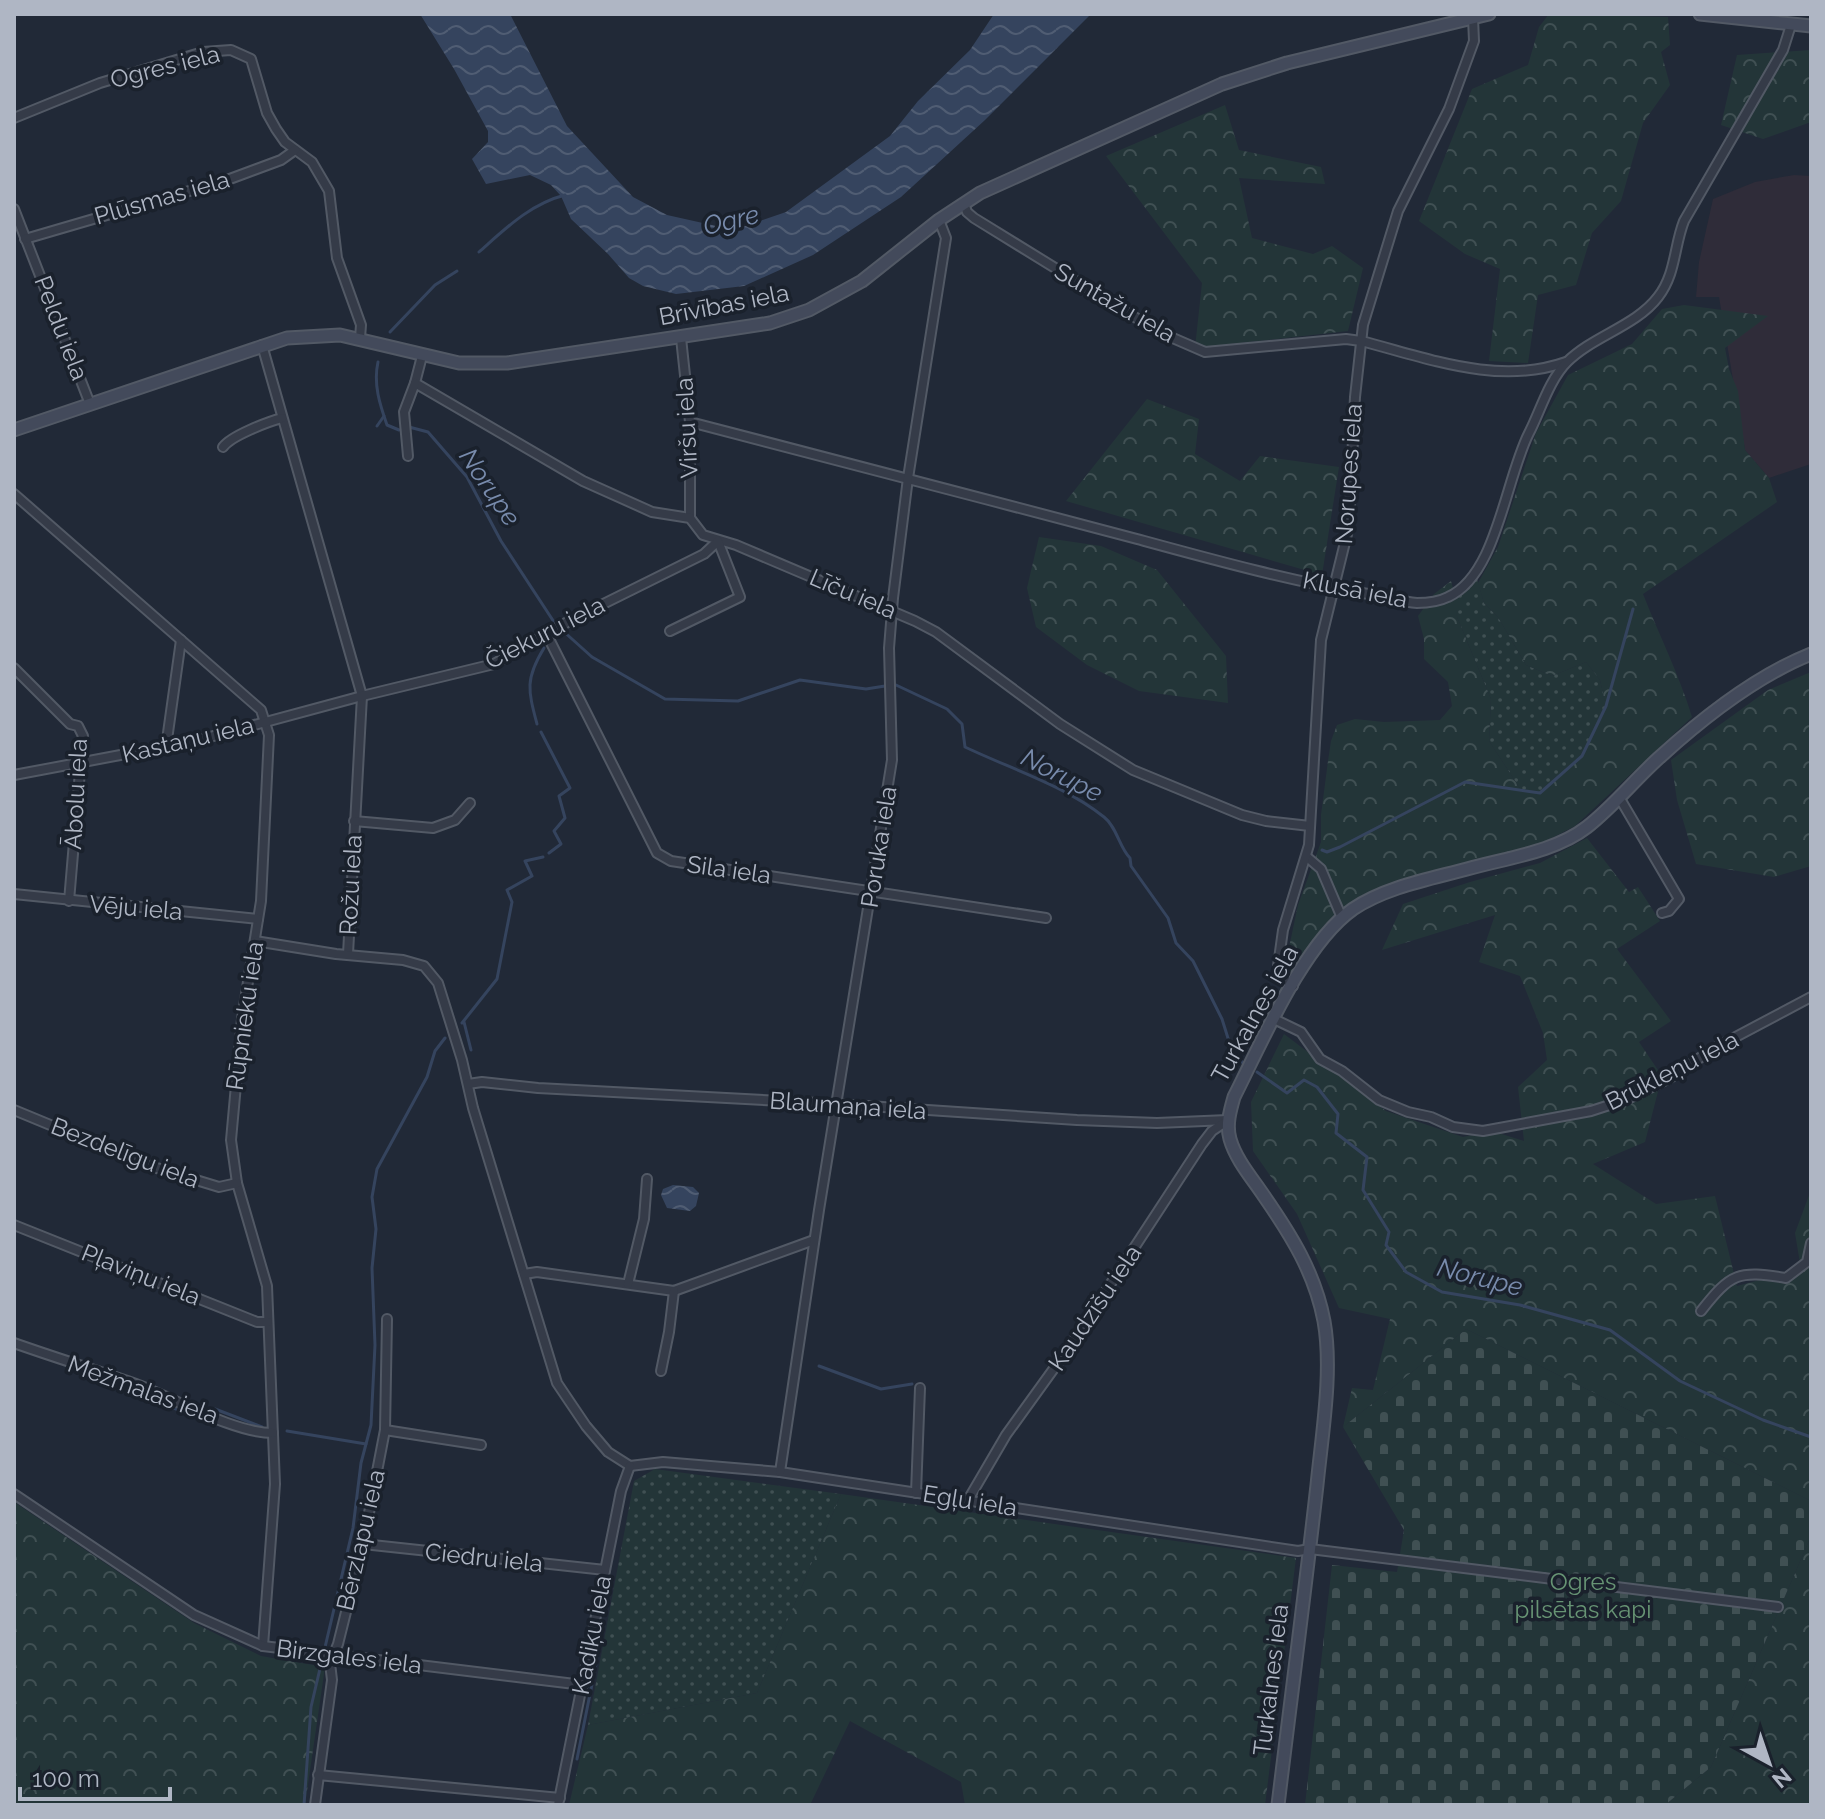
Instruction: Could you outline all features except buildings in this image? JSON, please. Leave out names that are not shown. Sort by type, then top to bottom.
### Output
[{"type":"main road","name":"Brīvības iela","points":[[14,430],[287,338],[323,335],[360,338],[459,363],[507,363],[742,329],[809,310],[862,281],[939,220],[980,193],[1252,73],[1489,14]]},
{"type":"main road","points":[[1700,14],[1811,26]]},
{"type":"main road","name":"Turkalnes iela","points":[[1278,1805],[1310,1549],[1327,1370],[1324,1321],[1306,1263],[1292,1236],[1234,1149],[1228,1120],[1234,1097],[1313,952],[1342,918],[1361,904],[1384,894],[1542,848],[1587,828],[1660,756],[1706,718],[1777,669],[1811,654]]},
{"type":"street","name":"Norupes iela","points":[[1293,986],[1280,975],[1278,966],[1291,898],[1307,857],[1321,640],[1349,526],[1354,411],[1363,325],[1398,211],[1449,109],[1474,41],[1473,18]]},
{"type":"street","name":"Klusā iela","points":[[690,422],[1210,559],[1335,588],[1429,603],[1451,596],[1476,575],[1485,560],[1528,434],[1567,362],[1644,311],[1661,293],[1675,263],[1678,236],[1684,221],[1783,50],[1791,25]]},
{"type":"street","name":"Ogres iela","points":[[14,118],[100,83],[203,52],[231,50],[251,59],[267,113],[285,142],[312,162],[329,191],[337,258],[361,325],[360,338]]},
{"type":"street","name":"Plūsmas iela","points":[[25,239],[227,180],[281,160],[295,150]]},
{"type":"street","name":"Suntažu iela","points":[[964,203],[974,218],[1028,252],[1159,332],[1205,352],[1333,339],[1361,341],[1472,369],[1496,372],[1533,371],[1567,362]]},
{"type":"street","name":"Peldu iela","points":[[14,209],[90,404]]},
{"type":"street","name":"Poruka iela","points":[[780,1472],[814,1240],[892,760],[889,648],[892,610],[908,478],[946,238],[939,220]]},
{"type":"street","name":"Viršu iela","points":[[681,338],[690,422],[690,518]]},
{"type":"street","name":"Rožu iela","points":[[262,345],[362,696],[348,954],[403,960],[424,966],[442,991],[473,1108],[557,1383],[593,1435],[608,1452],[630,1466]]},
{"type":"street","points":[[408,456],[404,412],[422,356]]},
{"type":"street","name":"Līču iela","points":[[415,383],[583,481],[652,512],[690,518],[703,535],[736,545],[892,610],[936,632],[1060,724],[1133,770],[1242,815],[1310,826]]},
{"type":"street","points":[[223,447],[228,440],[256,426],[282,418]]},
{"type":"street","points":[[14,494],[261,710],[267,722]]},
{"type":"street","points":[[670,631],[740,597],[718,541]]},
{"type":"street","name":"Čiekuru iela","points":[[267,722],[494,664],[546,633],[704,554],[718,541]]},
{"type":"street","name":"Sila iela","points":[[546,633],[657,853],[671,861],[1046,918]]},
{"type":"street","points":[[166,747],[181,640]]},
{"type":"street","name":"Ābolu iela","points":[[14,668],[70,724],[81,730],[83,736],[69,901]]},
{"type":"street","name":"Kastaņu iela","points":[[14,775],[166,747],[267,722]]},
{"type":"street","name":"Rūpnieku iela","points":[[263,1646],[275,1484],[265,1270],[237,1183],[232,1155],[231,1116],[258,919],[264,852],[267,722]]},
{"type":"street","points":[[1619,797],[1679,899],[1669,911],[1662,913]]},
{"type":"street","points":[[354,821],[433,828],[455,820],[470,803]]},
{"type":"street","points":[[1307,857],[1321,869],[1342,918]]},
{"type":"street","name":"Vēju iela","points":[[14,894],[258,919]]},
{"type":"street","points":[[255,941],[348,954]]},
{"type":"street","name":"Brūkleņu iela","points":[[1274,1019],[1301,1032],[1320,1059],[1342,1071],[1379,1100],[1453,1127],[1483,1131],[1591,1111],[1628,1099],[1811,997]]},
{"type":"street","name":"Blaumaņa iela","points":[[468,1084],[482,1082],[1090,1121],[1157,1123],[1228,1120]]},
{"type":"street","name":"Bezdelīgu iela","points":[[14,1110],[147,1165],[219,1187],[237,1183]]},
{"type":"street","name":"Kaudzīšu iela","points":[[968,1500],[1006,1435],[1062,1358],[1202,1144],[1212,1131],[1228,1120]]},
{"type":"street","points":[[628,1284],[644,1219],[647,1179]]},
{"type":"street","name":"Pļaviņu iela","points":[[14,1225],[257,1322],[268,1322]]},
{"type":"street","points":[[524,1274],[537,1272],[674,1291],[814,1240]]},
{"type":"street","points":[[1701,1311],[1720,1287],[1739,1275],[1786,1278],[1807,1262],[1811,1243]]},
{"type":"street","points":[[661,1371],[674,1291]]},
{"type":"street","name":"Bērzlapu iela","points":[[315,1805],[332,1680],[332,1656],[338,1644],[363,1544],[385,1430],[387,1319]]},
{"type":"street","name":"Mežmalas iela","points":[[14,1343],[133,1383],[218,1418],[262,1433],[273,1433]]},
{"type":"street","points":[[916,1493],[920,1388]]},
{"type":"street","points":[[385,1430],[481,1445]]},
{"type":"street","name":"Egļu iela","points":[[630,1466],[663,1462],[780,1472],[1298,1551],[1310,1549],[1778,1607]]},
{"type":"street","name":"Kadiķu iela","points":[[559,1802],[621,1491],[630,1466]]},
{"type":"street","name":"Birzgales iela","points":[[14,1494],[194,1615],[263,1646],[583,1685]]},
{"type":"street","name":"Ciedru iela","points":[[363,1544],[605,1570]]},
{"type":"street","points":[[318,1775],[559,1802]]},
{"type":"shaded area","points":[[1794,175],[1811,176],[1811,464],[1769,478],[1745,450],[1719,297],[1696,297],[1699,262],[1713,199],[1755,182]]},
{"type":"green space","points":[[1549,14],[1668,17],[1670,45],[1661,52],[1670,85],[1643,123],[1621,201],[1592,233],[1576,285],[1538,295],[1528,363],[1489,361],[1500,269],[1465,254],[1419,221],[1472,89],[1528,65],[1539,27]]},
{"type":"green space","points":[[1811,50],[1811,122],[1763,139],[1721,125],[1737,55]]},
{"type":"green space","points":[[1225,105],[1239,150],[1321,167],[1325,184],[1239,178],[1252,238],[1313,254],[1332,246],[1363,268],[1348,331],[1195,348],[1202,283],[1106,156]]},
{"type":"green space","points":[[1684,305],[1768,316],[1725,348],[1738,391],[1745,450],[1769,478],[1777,502],[1643,594],[1692,717],[1575,826],[1533,848],[1362,900],[1314,943],[1276,1009],[1298,905],[1321,842],[1328,761],[1337,725],[1355,719],[1384,722],[1440,720],[1452,706],[1448,682],[1424,659],[1424,639],[1418,616],[1434,594],[1451,581],[1457,617],[1491,699],[1489,741],[1521,790],[1540,793],[1582,757],[1606,707],[1600,680],[1586,662],[1552,676],[1526,665],[1498,617],[1484,603],[1478,583],[1498,547],[1536,433],[1568,375],[1632,344],[1662,309]]},
{"type":"green space","points":[[1147,399],[1199,419],[1195,454],[1240,481],[1260,456],[1339,467],[1322,575],[1066,501]]},
{"type":"green space","points":[[1039,537],[1101,546],[1157,570],[1226,656],[1228,703],[1139,691],[1087,665],[1036,627],[1027,588]]},
{"type":"green space","points":[[1476,575],[1484,603],[1498,617],[1526,665],[1552,676],[1586,662],[1600,680],[1606,706],[1582,756],[1540,793],[1521,790],[1489,741],[1491,699],[1457,617],[1454,594]]},
{"type":"green space","points":[[1811,672],[1811,866],[1774,877],[1696,864],[1677,800],[1671,760],[1768,690]]},
{"type":"green space","points":[[1587,838],[1629,892],[1638,887],[1660,921],[1617,949],[1671,1021],[1639,1042],[1662,1076],[1645,1142],[1593,1164],[1656,1204],[1715,1196],[1737,1286],[1801,1269],[1795,1233],[1811,1190],[1811,1501],[1466,1329],[1343,1427],[1352,1388],[1373,1390],[1390,1319],[1339,1308],[1297,1214],[1253,1151],[1251,1102],[1284,1034],[1386,1111],[1463,1137],[1492,1131],[1524,1141],[1518,1087],[1547,1060],[1543,1033],[1520,976],[1479,962],[1495,915],[1382,950],[1403,904],[1540,863]]},
{"type":"green space","name":"Ogres pilsētas kapi","points":[[1466,1329],[1811,1501],[1811,1536],[1711,1767],[1665,1805],[1305,1805],[1332,1565],[1397,1572],[1404,1530],[1343,1427]]},
{"type":"green space","points":[[655,1469],[841,1494],[757,1693],[588,1725],[634,1481]]},
{"type":"green space","points":[[841,1494],[1296,1558],[1265,1805],[965,1805],[961,1782],[850,1721],[810,1805],[569,1805],[588,1725],[757,1693]]},
{"type":"green space","points":[[14,1502],[194,1623],[261,1656],[325,1667],[305,1805],[14,1805]]},
{"type":"green space","points":[[1811,1536],[1811,1805],[1665,1805],[1711,1767]]},
{"type":"water","points":[[420,14],[510,14],[567,126],[633,197],[667,215],[734,230],[786,212],[890,136],[918,101],[970,50],[994,14],[1091,14],[985,120],[901,197],[813,255],[744,286],[676,294],[643,286],[629,278],[571,219],[561,196],[551,185],[530,175],[486,184],[472,159],[488,142],[488,131]]},
{"type":"water","points":[[673,1185],[693,1187],[699,1193],[696,1206],[690,1211],[667,1208],[661,1195],[663,1189]]},
{"type":"waterway","name":"Norupe","points":[[479,252],[529,211],[565,195]]},
{"type":"waterway","name":"Norupe","points":[[390,332],[435,285],[457,271]]},
{"type":"waterway","name":"Norupe","points":[[378,362],[377,386],[382,410],[387,425],[399,430]]},
{"type":"waterway","points":[[377,426],[384,416]]},
{"type":"waterway","name":"Norupe","points":[[409,427],[428,432],[467,477],[501,541],[554,622]]},
{"type":"waterway","points":[[1322,850],[1327,852],[1340,847],[1465,782],[1540,793],[1582,756],[1606,706],[1633,609]]},
{"type":"waterway","name":"Norupe","points":[[562,630],[592,657],[665,699],[738,701],[800,680],[866,689],[885,686]]},
{"type":"waterway","points":[[537,724],[530,685],[544,648]]},
{"type":"waterway","name":"Norupe","points":[[896,685],[947,709],[962,724],[965,747],[1055,787],[1108,821],[1130,858],[1131,866],[1168,918],[1176,943],[1193,961],[1222,1019],[1232,1051],[1243,1063]]},
{"type":"waterway","points":[[541,732],[570,788],[559,796],[565,818],[554,831],[561,844],[549,853]]},
{"type":"waterway","points":[[462,1023],[497,979],[512,902],[507,890],[532,876],[525,861],[543,857]]},
{"type":"waterway","points":[[464,1022],[471,1050]]},
{"type":"waterway","points":[[304,1805],[311,1707],[353,1528],[361,1463],[371,1425],[375,1345],[372,1268],[376,1229],[372,1197],[377,1169],[427,1077],[435,1051],[445,1038]]},
{"type":"waterway","name":"Norupe","points":[[1257,1072],[1287,1093],[1304,1080],[1317,1087],[1338,1114],[1336,1133],[1367,1157],[1363,1190],[1389,1232],[1386,1245],[1406,1272],[1442,1292],[1520,1305],[1610,1330],[1680,1381],[1763,1420],[1811,1437]]},
{"type":"waterway","points":[[819,1366],[881,1389],[912,1384]]},
{"type":"waterway","points":[[101,1380],[197,1417]]},
{"type":"waterway","points":[[215,1409],[262,1427]]},
{"type":"waterway","points":[[287,1431],[366,1444]]},
{"type":"waterway","points":[[577,1759],[601,1639]]},
{"type":"water label","name":"Ogre","points":[[731,220]]}]
